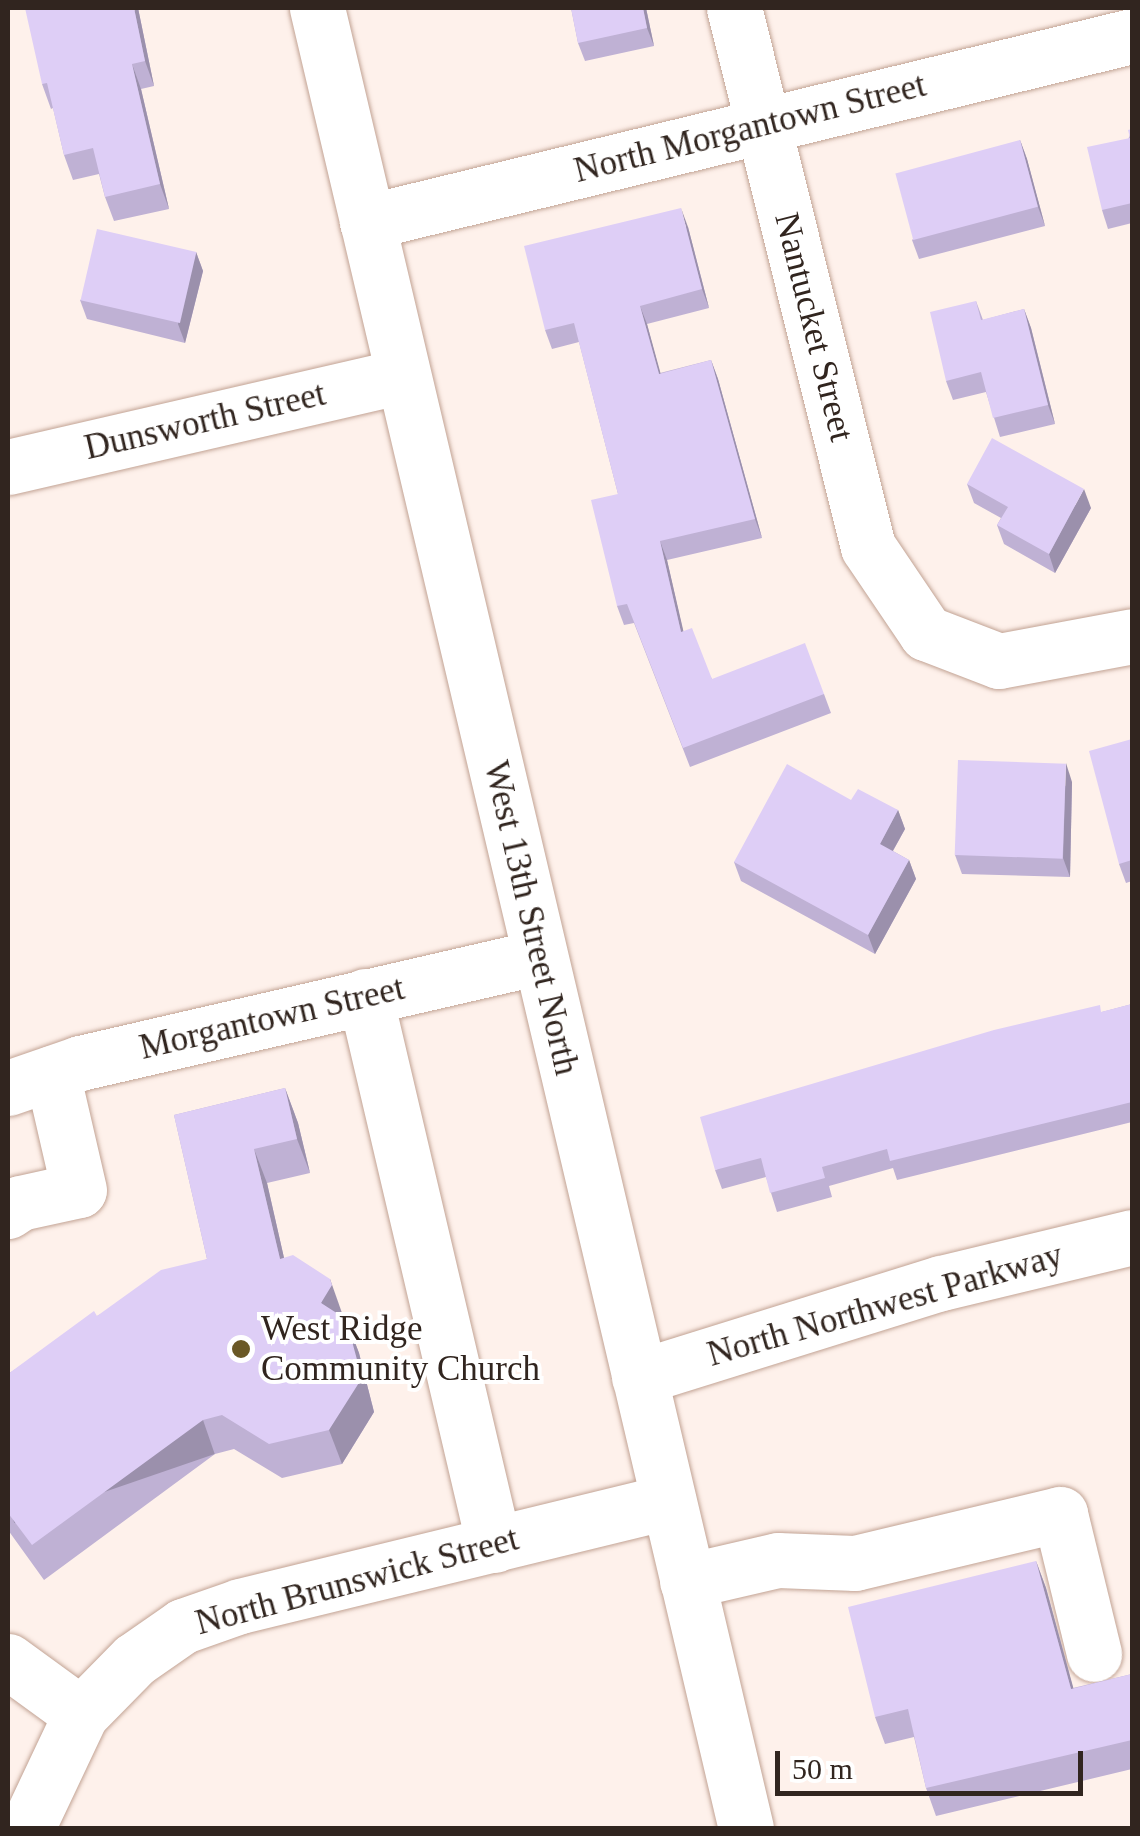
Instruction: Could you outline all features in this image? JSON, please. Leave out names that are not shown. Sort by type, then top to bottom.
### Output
[{"type":"street","name":"West 13th Street North","points":[[317,8],[746,1828]]},
{"type":"street","name":"Nantucket Street","points":[[734,8],[868,548],[926,632],[999,662],[1132,636]]},
{"type":"street","name":"North Morgantown Street","points":[[367,222],[1132,36]]},
{"type":"street","name":"Dunsworth Street","points":[[9,459],[403,376]]},
{"type":"street","name":"Morgantown Street","points":[[30,1080],[365,996],[540,957]]},
{"type":"street","points":[[365,996],[494,1545]]},
{"type":"street","points":[[8,1211],[20,1204],[79,1190],[30,1080]]},
{"type":"street","name":"North Northwest Parkway","points":[[639,1377],[942,1283],[1132,1236]]},
{"type":"street","name":"North Brunswick Street","points":[[27,1828],[81,1714],[134,1660],[183,1626],[240,1606],[668,1502]]},
{"type":"street","points":[[687,1581],[778,1560],[856,1563],[1060,1514],[1094,1654]]},
{"type":"street","points":[[8,1661],[81,1714]]},
{"type":"building","points":[[25,8],[134,8],[145,61],[132,64],[160,184],[105,197],[93,148],[64,155],[47,83],[42,84]]},
{"type":"building","points":[[571,8],[643,8],[647,28],[578,43]]},
{"type":"building","points":[[1132,129],[1132,203],[1102,210],[1087,147],[1130,138],[1128,130]]},
{"type":"building","points":[[1020,140],[1038,207],[913,240],[895,173]]},
{"type":"building","points":[[681,208],[702,289],[640,306],[659,374],[711,360],[755,519],[660,541],[681,632],[692,628],[712,679],[805,643],[824,694],[683,748],[627,604],[617,606],[591,500],[618,494],[574,323],[545,330],[524,246]]},
{"type":"building","points":[[97,229],[196,252],[180,323],[81,300]]},
{"type":"building","points":[[976,301],[981,320],[1024,309],[1048,405],[993,418],[981,372],[946,381],[930,312]]},
{"type":"building","points":[[992,438],[1084,489],[1049,554],[997,525],[1008,507],[967,484]]},
{"type":"building","points":[[1132,739],[1132,860],[1119,864],[1089,751]]},
{"type":"building","points":[[958,760],[1066,764],[1063,859],[955,855]]},
{"type":"building","points":[[787,764],[851,800],[858,789],[898,810],[880,844],[909,860],[868,935],[734,862]]},
{"type":"building","points":[[1132,1004],[1132,1102],[890,1161],[887,1149],[822,1167],[825,1178],[770,1193],[761,1158],[715,1170],[700,1117],[994,1030],[1100,1005],[1101,1012]]},
{"type":"building","name":"West Ridge Community Church","points":[[285,1088],[297,1139],[254,1149],[280,1259],[293,1255],[330,1279],[332,1285],[321,1303],[346,1319],[362,1378],[329,1430],[269,1444],[222,1415],[203,1420],[32,1545],[8,1513],[8,1374],[94,1311],[97,1316],[161,1270],[207,1259],[174,1115]]},
{"type":"building","points":[[1036,1561],[1071,1689],[1132,1674],[1132,1740],[926,1788],[908,1709],[875,1717],[848,1607]]},
{"type":"place","name":"West Ridge Community Church","points":[[241,1349]]}]
